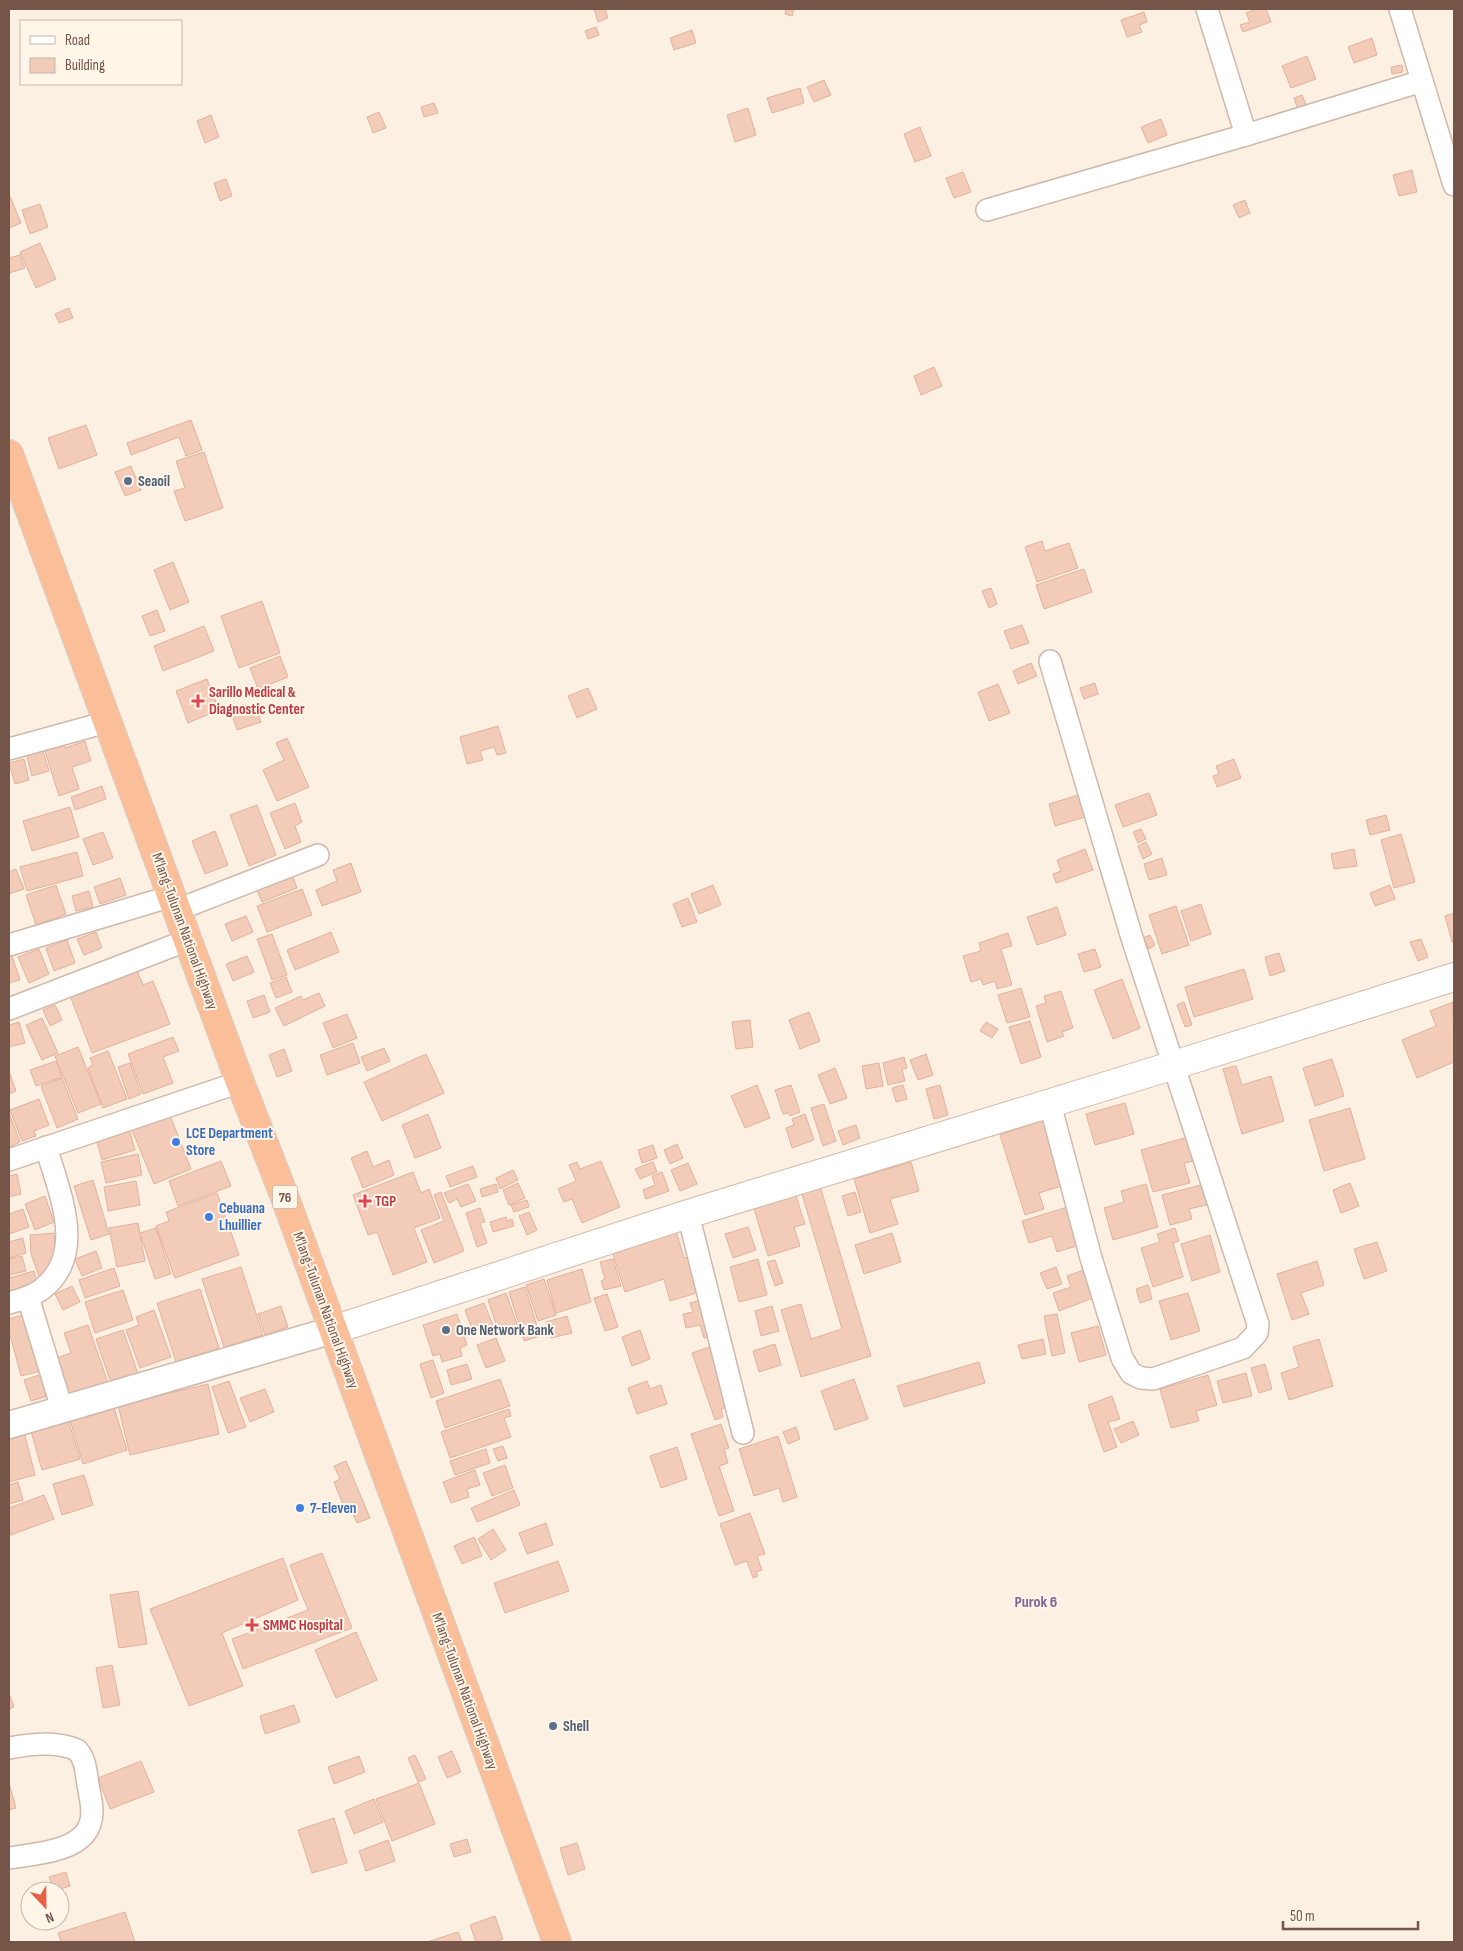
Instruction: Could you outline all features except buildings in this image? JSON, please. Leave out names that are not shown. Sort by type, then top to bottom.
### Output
[{"type":"highway","name":"M'lang-Tulunan National Highway","points":[[9,454],[240,1082],[284,1195],[557,1942]]},
{"type":"main road","points":[[333,1330],[688,1214],[1050,1104],[1454,977]]},
{"type":"street","points":[[1207,9],[1246,135]]},
{"type":"street","points":[[1400,9],[1454,185]]},
{"type":"street","points":[[987,210],[1246,135],[1422,81]]},
{"type":"street","points":[[1050,661],[1132,938],[1258,1324],[1257,1333],[1243,1348],[1153,1379],[1141,1378],[1131,1373],[1122,1358],[1091,1258],[1050,1104]]},
{"type":"street","points":[[9,749],[107,722]]},
{"type":"street","points":[[9,945],[175,903],[318,855]]},
{"type":"street","points":[[9,1009],[188,940]]},
{"type":"street","points":[[9,1160],[240,1082]]},
{"type":"street","points":[[46,1147],[66,1216],[67,1246],[61,1267],[53,1278],[41,1290],[19,1300],[62,1409]]},
{"type":"street","points":[[688,1214],[743,1433]]},
{"type":"street","points":[[9,1425],[333,1330]]},
{"type":"street","points":[[9,1748],[58,1744],[77,1750],[84,1760],[92,1810],[91,1823],[87,1833],[79,1840],[57,1849],[9,1858]]},
{"type":"place","name":"Seaoil","points":[[128,481]]},
{"type":"place","name":"Sarillo Medical & Diagnostic Center","points":[[198,701]]},
{"type":"place","name":"LCE Department Store","points":[[176,1142]]},
{"type":"place","name":"TGP","points":[[365,1201]]},
{"type":"place","name":"Cebuana Lhuillier","points":[[209,1217]]},
{"type":"place","name":"One Network Bank","points":[[446,1330]]},
{"type":"place","name":"7-Eleven","points":[[300,1508]]},
{"type":"place","name":"SMMC Hospital","points":[[252,1625]]},
{"type":"place","name":"Shell","points":[[553,1726]]},
{"type":"district","name":"Purok 6","points":[[1036,1601]]}]
